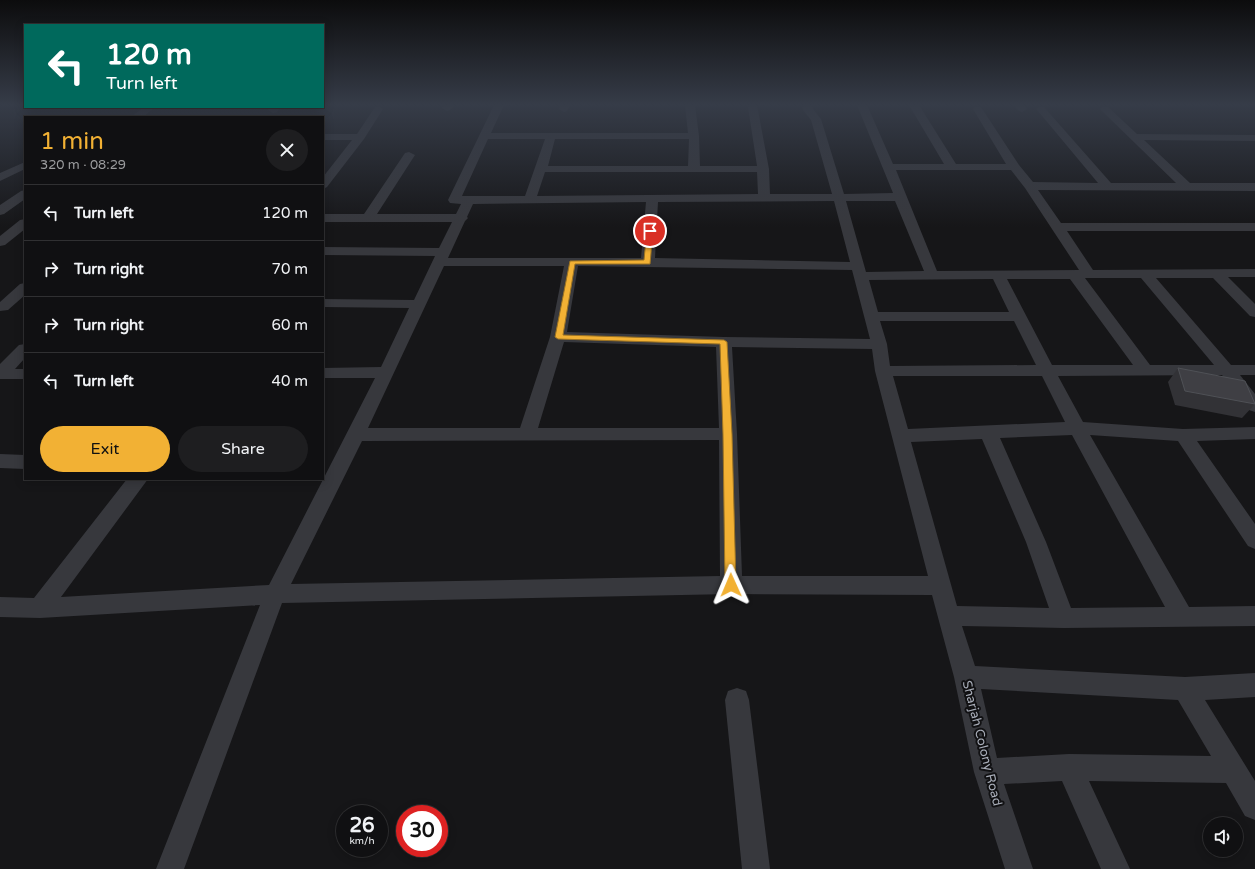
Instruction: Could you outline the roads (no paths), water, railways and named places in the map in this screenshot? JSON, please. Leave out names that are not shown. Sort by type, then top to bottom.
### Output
[{"type":"street","points":[[324,184],[353,146]]},
{"type":"street","points":[[170,869],[275,594],[356,435],[418,304],[462,218],[462,200],[482,146]]},
{"type":"street","points":[[529,200],[548,146]]},
{"type":"street","points":[[694,146],[694,169]]},
{"type":"street","points":[[759,146],[763,169],[764,198]]},
{"type":"street","name":"Sharjah Colony Road","points":[[824,146],[872,317],[884,371],[948,616],[966,677],[987,772],[1019,869]]},
{"type":"street","points":[[880,146],[932,275]]},
{"type":"street","points":[[939,146],[952,167]]},
{"type":"street","points":[[999,146],[1030,186],[1057,227],[1082,274],[1144,370]]},
{"type":"street","points":[[1072,146],[1107,186]]},
{"type":"street","points":[[1143,146],[1187,186]]},
{"type":"street","points":[[368,218],[409,155]]},
{"type":"street","points":[[329,162],[341,162]]},
{"type":"street","points":[[0,178],[24,166]]},
{"type":"street","points":[[890,167],[1014,167]]},
{"type":"street","points":[[541,169],[763,169]]},
{"type":"street","points":[[1030,186],[1255,187]]},
{"type":"street","points":[[0,202],[24,187]]},
{"type":"street","points":[[0,212],[24,195]]},
{"type":"street","points":[[462,200],[900,197]]},
{"type":"street","points":[[648,262],[652,199]]},
{"type":"street","points":[[0,212],[24,214]]},
{"type":"street","points":[[324,218],[462,218]]},
{"type":"street","points":[[0,242],[24,224]]},
{"type":"street","points":[[1057,227],[1255,227]]},
{"type":"street","points":[[324,251],[572,262],[648,262],[932,275],[1255,273]]},
{"type":"street","points":[[527,434],[558,337],[572,262]]},
{"type":"street","points":[[1216,273],[1255,313]]},
{"type":"street","points":[[997,274],[1077,428],[1182,616]]},
{"type":"street","points":[[1145,274],[1227,370],[1255,406]]},
{"type":"street","points":[[2,307],[24,288]]},
{"type":"street","points":[[324,303],[418,304]]},
{"type":"street","points":[[2,307],[24,306]]},
{"type":"street","points":[[872,317],[1019,316]]},
{"type":"street","points":[[558,337],[724,342],[879,344]]},
{"type":"street","points":[[724,342],[728,434],[731,585]]},
{"type":"street","points":[[0,374],[24,351]]},
{"type":"street","points":[[884,371],[1255,370]]},
{"type":"street","points":[[324,373],[386,372]]},
{"type":"street","points":[[0,374],[24,374]]},
{"type":"street","points":[[901,436],[1077,428],[1183,435],[1255,433]]},
{"type":"street","points":[[988,432],[1036,542],[1064,618]]},
{"type":"street","points":[[356,435],[728,434]]},
{"type":"street","points":[[1183,435],[1255,540]]},
{"type":"street","points":[[0,462],[24,462]]},
{"type":"street","points":[[40,608],[137,480]]},
{"type":"street","points":[[0,607],[40,608],[275,594],[731,585],[941,586]]},
{"type":"street","points":[[948,616],[1064,618],[1255,616]]},
{"type":"street","points":[[966,677],[1185,689],[1255,685]]},
{"type":"street","points":[[1185,689],[1255,806]]},
{"type":"street","points":[[737,700],[756,869]]},
{"type":"street","points":[[987,772],[1069,767],[1234,770]]},
{"type":"street","points":[[1069,767],[1116,869]]}]
